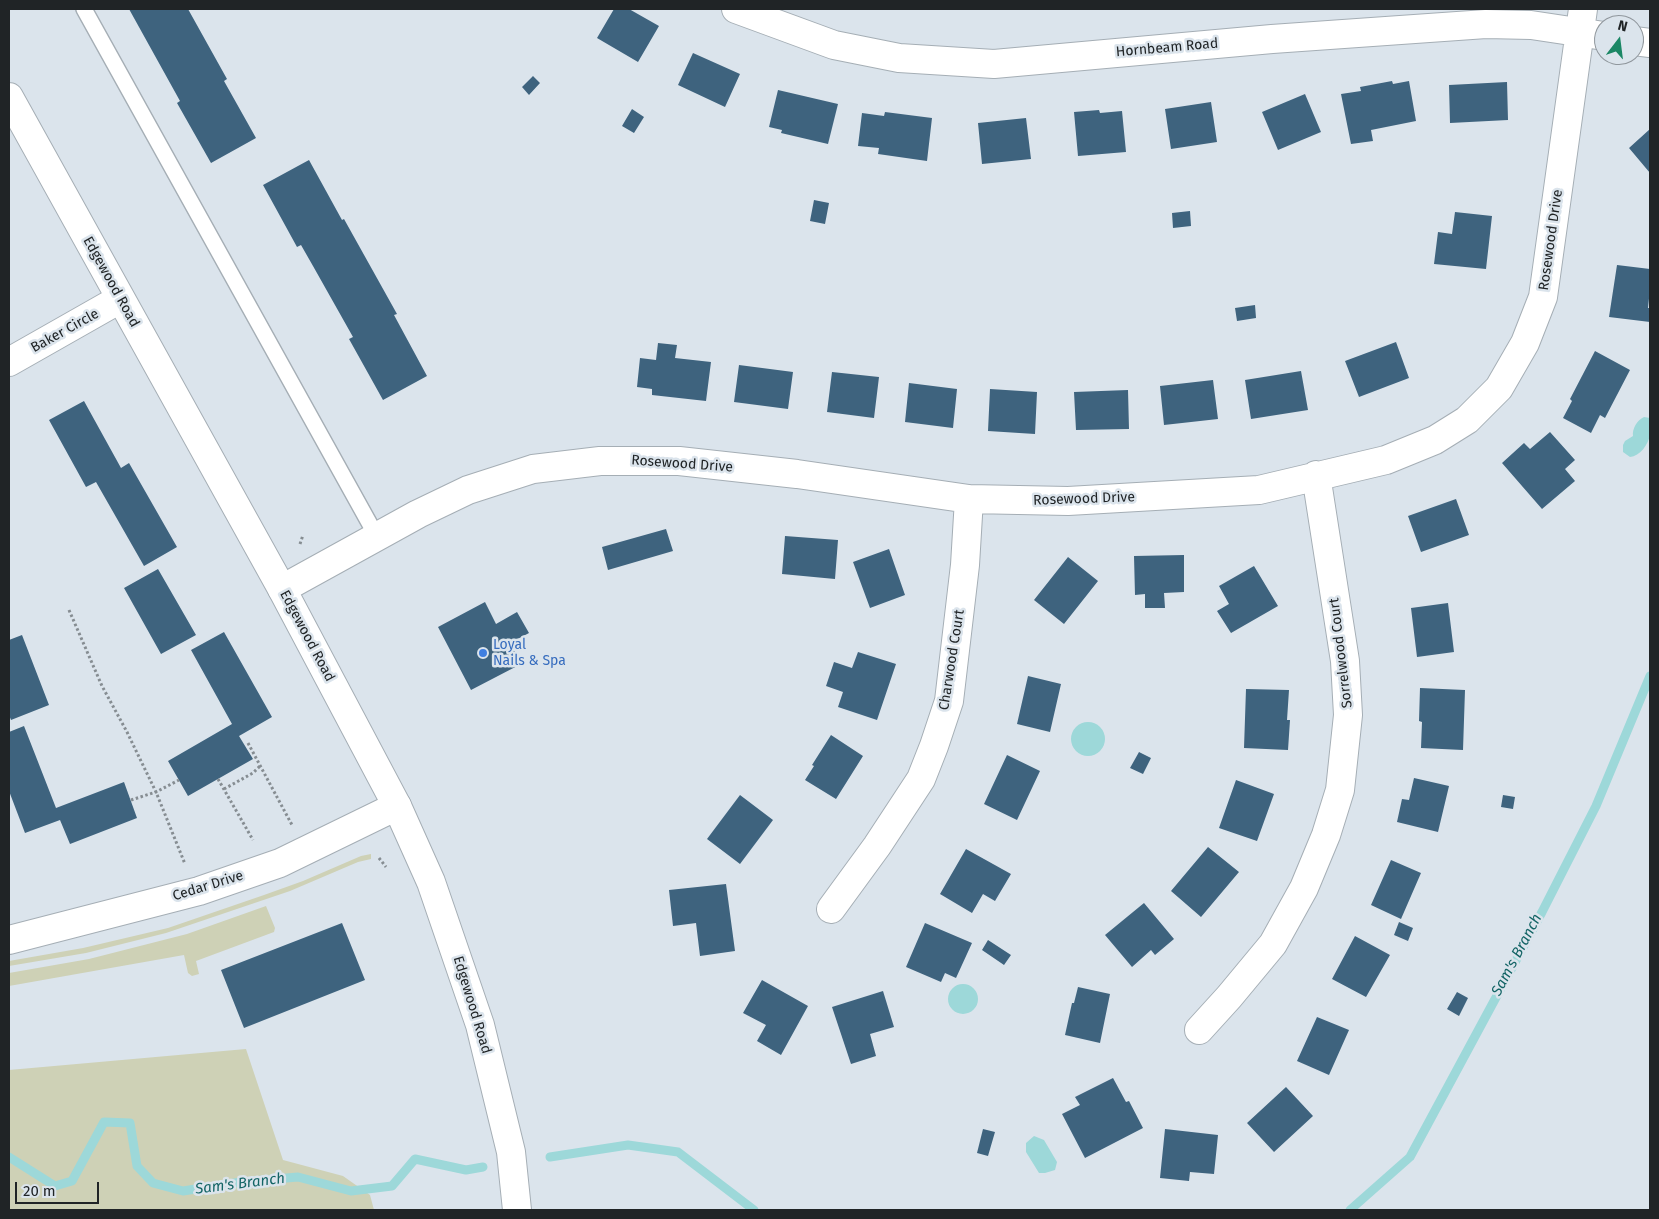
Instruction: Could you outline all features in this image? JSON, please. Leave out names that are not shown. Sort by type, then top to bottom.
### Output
[{"type":"street","name":"Hornbeam Road","points":[[736,9],[834,45],[900,58],[994,64],[1272,39],[1486,24],[1589,26]]},
{"type":"street","name":"Rosewood Drive","points":[[282,589],[418,514],[468,490],[533,469],[600,460],[689,462],[797,474],[969,499],[1068,501],[1260,490],[1386,460],[1435,440],[1467,420],[1499,388],[1525,343],[1543,297],[1589,26]]},
{"type":"street","name":"Edgewood Road","points":[[9,98],[282,589],[397,806],[432,882],[480,1025],[511,1152],[517,1210]]},
{"type":"street","name":"Baker Circle","points":[[9,362],[120,299]]},
{"type":"street","name":"Sorrelwood Court","points":[[1199,1030],[1229,998],[1274,944],[1304,888],[1326,835],[1340,790],[1348,716],[1345,661],[1316,476]]},
{"type":"street","name":"Charwood Court","points":[[831,909],[877,846],[921,779],[934,746],[949,701],[963,584],[969,499]]},
{"type":"street","name":"Cedar Drive","points":[[9,940],[199,891],[280,863],[397,806]]},
{"type":"lane","points":[[84,9],[377,537]]},
{"type":"path","points":[[300,544],[303,534]]},
{"type":"path","points":[[69,610],[102,686],[156,792],[185,864]]},
{"type":"path","points":[[248,743],[292,825]]},
{"type":"path","points":[[224,789],[260,766]]},
{"type":"path","points":[[218,779],[253,840]]},
{"type":"path","points":[[131,800],[156,792],[179,780]]},
{"type":"path","points":[[379,858],[386,867]]},
{"type":"green space","points":[[371,854],[371,859],[358,862],[290,891],[166,933],[86,953],[9,966],[9,961],[83,948],[168,928],[303,881],[361,856]]},
{"type":"green space","points":[[266,906],[275,928],[274,932],[196,961],[199,974],[192,976],[188,973],[184,955],[9,986],[9,973],[89,959],[187,934]]},
{"type":"green space","points":[[246,1049],[283,1160],[343,1176],[370,1195],[374,1210],[9,1210],[9,1070]]},
{"type":"water","points":[[1644,417],[1650,418],[1649,439],[1640,452],[1630,457],[1623,452],[1623,445],[1625,441],[1633,436],[1633,430],[1639,420]]},
{"type":"water","points":[[1088,722],[1100,727],[1105,739],[1100,751],[1088,756],[1076,751],[1071,739],[1076,727]]},
{"type":"water","points":[[963,984],[974,988],[978,999],[974,1010],[963,1014],[952,1010],[948,999],[952,988]]},
{"type":"water","points":[[1034,1136],[1044,1140],[1057,1162],[1055,1170],[1039,1173],[1026,1152],[1026,1143]]},
{"type":"building","points":[[129,9],[188,9],[227,79],[224,81],[256,138],[211,163],[177,103],[180,101]]},
{"type":"building","points":[[614,9],[629,9],[659,26],[638,62],[597,38]]},
{"type":"building","points":[[693,53],[740,74],[725,107],[678,85]]},
{"type":"building","points":[[533,76],[540,83],[529,95],[522,87]]},
{"type":"building","points":[[1392,81],[1393,84],[1409,81],[1416,121],[1371,130],[1373,141],[1351,144],[1341,94],[1361,91],[1360,87]]},
{"type":"building","points":[[1507,82],[1508,120],[1450,123],[1449,85]]},
{"type":"building","points":[[778,90],[838,104],[828,144],[781,133],[782,130],[769,127]]},
{"type":"building","points":[[1305,94],[1321,132],[1278,150],[1262,112]]},
{"type":"building","points":[[1211,102],[1217,142],[1171,149],[1165,109]]},
{"type":"building","points":[[632,109],[644,117],[634,133],[622,126]]},
{"type":"building","points":[[1099,110],[1100,113],[1122,111],[1126,152],[1078,156],[1074,112]]},
{"type":"building","points":[[885,112],[932,118],[927,161],[878,154],[879,148],[858,146],[862,113],[884,116]]},
{"type":"building","points":[[1026,118],[1031,159],[982,164],[978,123]]},
{"type":"building","points":[[1650,129],[1650,173],[1629,148]]},
{"type":"building","points":[[309,160],[397,314],[394,315],[427,376],[383,400],[349,339],[353,337],[301,245],[297,247],[263,185]]},
{"type":"building","points":[[814,200],[829,203],[825,224],[810,221]]},
{"type":"building","points":[[1190,211],[1191,226],[1173,228],[1172,213]]},
{"type":"building","points":[[1455,212],[1492,216],[1486,269],[1434,264],[1438,232],[1452,234]]},
{"type":"building","points":[[1617,265],[1650,269],[1648,308],[1650,308],[1650,322],[1609,317]]},
{"type":"building","points":[[1255,305],[1256,318],[1237,321],[1235,308]]},
{"type":"building","points":[[1396,342],[1409,378],[1359,397],[1345,361]]},
{"type":"building","points":[[658,343],[677,345],[675,358],[711,362],[706,401],[652,395],[652,389],[637,387],[640,358],[656,360]]},
{"type":"building","points":[[1595,351],[1630,370],[1605,418],[1600,415],[1591,433],[1563,418],[1572,401],[1570,399]]},
{"type":"building","points":[[739,365],[793,372],[788,409],[734,402]]},
{"type":"building","points":[[1301,371],[1308,410],[1251,419],[1245,380]]},
{"type":"building","points":[[832,372],[879,377],[874,418],[827,412]]},
{"type":"building","points":[[1213,380],[1218,419],[1164,425],[1160,386]]},
{"type":"building","points":[[909,383],[957,389],[953,428],[905,422]]},
{"type":"building","points":[[990,389],[1037,392],[1035,434],[988,431]]},
{"type":"building","points":[[1128,390],[1129,429],[1076,430],[1074,392]]},
{"type":"building","points":[[84,401],[121,468],[129,463],[177,547],[144,566],[96,482],[86,487],[49,420]]},
{"type":"building","points":[[1550,432],[1575,460],[1565,469],[1575,481],[1542,509],[1502,463],[1524,443],[1530,449]]},
{"type":"building","points":[[1456,499],[1469,535],[1421,552],[1408,516]]},
{"type":"building","points":[[666,529],[673,551],[608,570],[602,547]]},
{"type":"building","points":[[785,536],[838,540],[835,579],[782,574]]},
{"type":"building","points":[[889,549],[905,595],[870,608],[853,562]]},
{"type":"building","points":[[1184,555],[1184,592],[1164,593],[1165,608],[1145,608],[1145,594],[1135,595],[1134,556]]},
{"type":"building","points":[[1068,557],[1098,581],[1064,624],[1034,600]]},
{"type":"building","points":[[1254,566],[1278,606],[1231,633],[1217,611],[1229,604],[1219,586]]},
{"type":"building","points":[[158,569],[196,635],[161,654],[124,588]]},
{"type":"building","name":"Loyal Nails & Spa","points":[[485,602],[496,624],[517,612],[529,633],[510,643],[521,664],[471,690],[438,627]]},
{"type":"building","points":[[1448,603],[1454,652],[1417,657],[1411,608]]},
{"type":"building","points":[[224,632],[272,717],[239,736],[253,759],[188,796],[168,761],[232,724],[191,650]]},
{"type":"building","points":[[22,635],[49,705],[11,720],[9,715],[9,640]]},
{"type":"building","points":[[858,652],[896,664],[877,720],[838,707],[843,692],[826,686],[834,662],[852,668]]},
{"type":"building","points":[[1028,676],[1061,684],[1050,732],[1017,724]]},
{"type":"building","points":[[1420,688],[1465,690],[1463,750],[1421,748],[1422,722],[1419,721]]},
{"type":"building","points":[[1246,689],[1289,690],[1288,750],[1244,748]]},
{"type":"building","points":[[24,726],[56,808],[124,782],[137,818],[70,844],[60,820],[25,833],[9,791],[9,732]]},
{"type":"building","points":[[831,735],[863,756],[836,799],[805,780]]},
{"type":"building","points":[[1139,752],[1151,758],[1143,774],[1130,768]]},
{"type":"building","points":[[1007,755],[1040,771],[1017,820],[984,804]]},
{"type":"building","points":[[1414,778],[1449,786],[1438,832],[1397,822],[1402,799],[1409,800]]},
{"type":"building","points":[[1236,780],[1274,794],[1257,841],[1219,828]]},
{"type":"building","points":[[740,795],[773,820],[740,864],[707,839]]},
{"type":"building","points":[[1503,795],[1515,797],[1513,809],[1501,807]]},
{"type":"building","points":[[1208,847],[1239,872],[1201,917],[1171,891]]},
{"type":"building","points":[[966,849],[1011,874],[995,901],[983,894],[972,913],[940,894]]},
{"type":"building","points":[[1391,860],[1421,873],[1401,919],[1371,905]]},
{"type":"building","points":[[726,884],[735,951],[700,956],[696,923],[673,926],[669,890]]},
{"type":"building","points":[[1144,903],[1174,939],[1155,955],[1151,950],[1132,967],[1105,935]]},
{"type":"building","points":[[1399,922],[1413,928],[1408,941],[1394,935]]},
{"type":"building","points":[[342,923],[365,980],[244,1028],[221,970]]},
{"type":"building","points":[[925,923],[972,943],[956,978],[945,973],[941,982],[906,967]]},
{"type":"building","points":[[1355,936],[1390,955],[1366,997],[1332,979]]},
{"type":"building","points":[[988,940],[1011,955],[1004,965],[982,950]]},
{"type":"building","points":[[762,980],[808,1006],[781,1055],[757,1041],[766,1025],[743,1013]]},
{"type":"building","points":[[1078,987],[1110,994],[1100,1043],[1065,1035],[1072,1003],[1074,1003]]},
{"type":"building","points":[[883,991],[894,1027],[870,1034],[876,1056],[851,1064],[832,1007]]},
{"type":"building","points":[[1457,992],[1468,998],[1459,1016],[1447,1009]]},
{"type":"building","points":[[1317,1017],[1349,1030],[1329,1075],[1297,1061]]},
{"type":"building","points":[[1113,1078],[1126,1102],[1129,1101],[1143,1128],[1085,1158],[1062,1114],[1080,1105],[1075,1097]]},
{"type":"building","points":[[1286,1087],[1313,1116],[1274,1152],[1247,1123]]},
{"type":"building","points":[[983,1129],[995,1132],[988,1156],[977,1153]]},
{"type":"building","points":[[1165,1129],[1218,1135],[1214,1174],[1190,1172],[1189,1181],[1160,1178]]},
{"type":"waterway","name":"Sam's Branch","points":[[1350,1210],[1410,1157],[1542,912],[1596,806],[1650,676]]},
{"type":"waterway","name":"Sam's Branch","points":[[9,1157],[55,1186],[72,1181],[104,1122],[130,1123],[137,1166],[153,1183],[183,1191],[241,1182],[298,1177],[351,1191],[392,1186],[415,1159],[466,1170],[483,1167]]},
{"type":"waterway","name":"Sam's Branch","points":[[550,1157],[628,1145],[678,1152],[754,1210]]},
{"type":"place","name":"Loyal Nails & Spa","points":[[483,653]]}]
